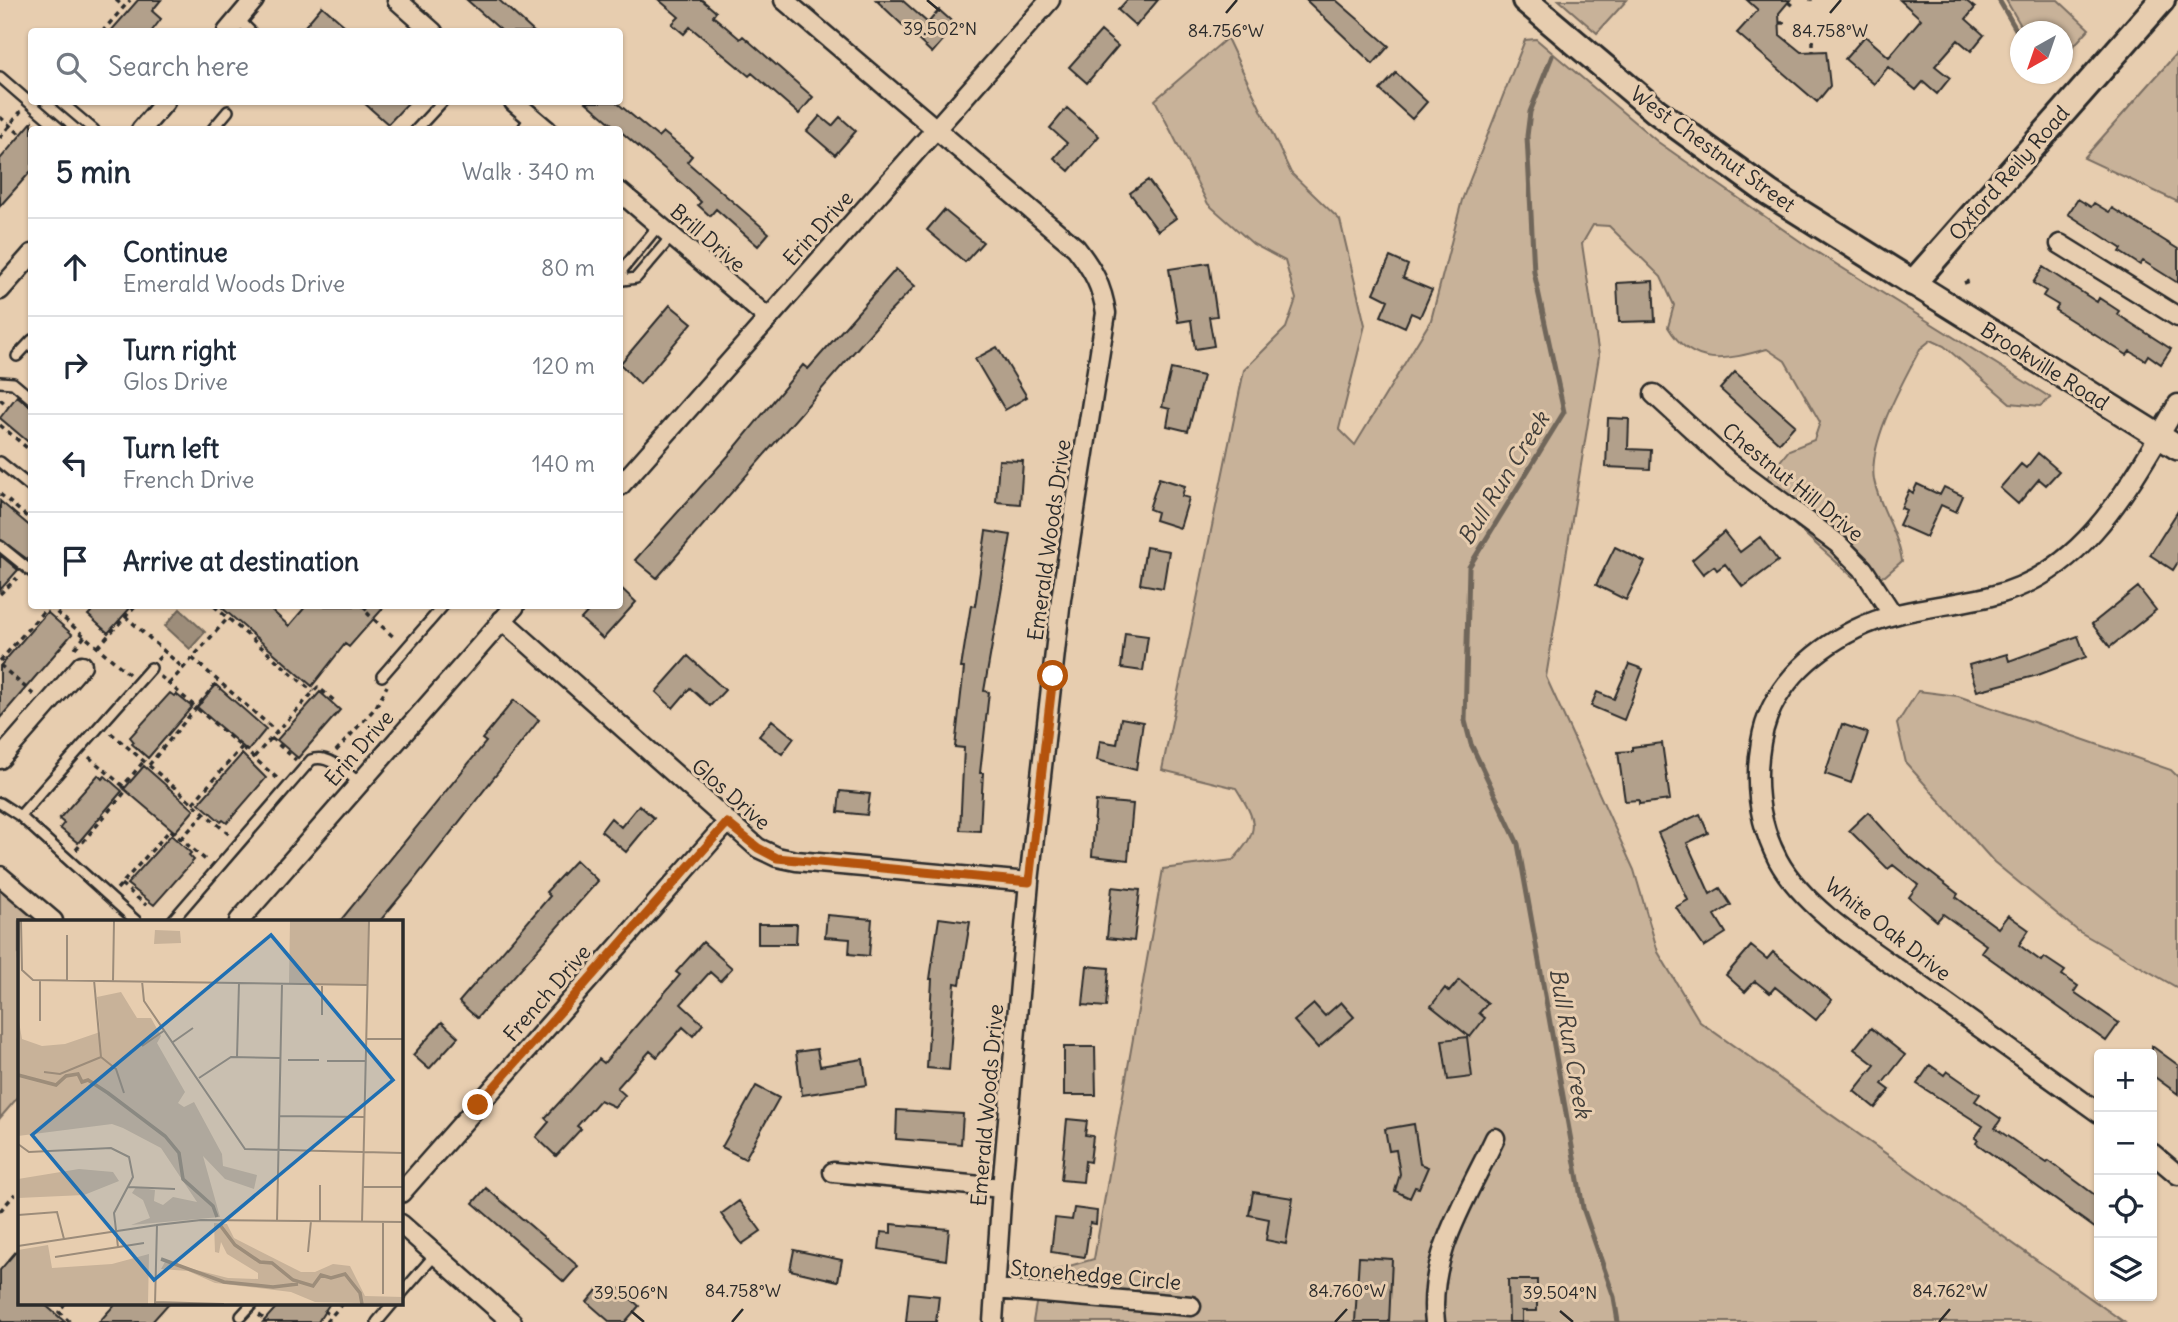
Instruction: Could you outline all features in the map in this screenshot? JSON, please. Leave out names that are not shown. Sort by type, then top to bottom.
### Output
[{"type":"main road","name":"West Chestnut Street","points":[[1525,0],[1656,111],[1769,193],[1913,284]]},
{"type":"main road","name":"Oxford Reily Road","points":[[1913,284],[2160,1]]},
{"type":"street","points":[[232,25],[254,0]]},
{"type":"street","points":[[397,0],[428,28]]},
{"type":"street","name":"Emerald Woods Drive","points":[[784,0],[1076,248],[1094,271],[1103,292],[1106,313],[1062,599],[1029,882],[993,1322]]},
{"type":"street","name":"Erin Drive","points":[[623,483],[1050,0]]},
{"type":"street","points":[[144,126],[162,105]]},
{"type":"street","points":[[516,105],[526,123]]},
{"type":"street","name":"Brill Drive","points":[[623,194],[768,318]]},
{"type":"street","points":[[2060,244],[2178,317]]},
{"type":"street","points":[[0,290],[28,258]]},
{"type":"street","name":"Brookville Road","points":[[1913,284],[2178,448]]},
{"type":"street","name":"Chestnut Hill Drive","points":[[1654,394],[1727,460],[1837,543],[1864,569],[1893,615]]},
{"type":"street","name":"White Oak Drive","points":[[2096,1112],[1864,944],[1812,902],[1779,862],[1765,829],[1761,818],[1756,768],[1764,719],[1792,676],[1824,648],[1857,628],[1893,615],[1993,596],[2038,579],[2090,538],[2113,509],[2178,404]]},
{"type":"street","name":"Erin Drive","points":[[240,920],[512,609]]},
{"type":"street","name":"Glos Drive","points":[[502,620],[727,823],[758,848],[777,858],[1029,882]]},
{"type":"street","points":[[0,759],[82,665]]},
{"type":"street","name":"French Drive","points":[[402,1192],[727,823]]},
{"type":"street","points":[[0,876],[52,920]]},
{"type":"street","points":[[1436,1322],[1432,1297],[1441,1252],[1495,1138]]},
{"type":"street","points":[[2157,1157],[2178,1175]]},
{"type":"street","points":[[833,1172],[1002,1188]]},
{"type":"street","points":[[402,1225],[512,1322]]},
{"type":"street","name":"Stonehedge Circle","points":[[996,1289],[1191,1306]]},
{"type":"lane","points":[[0,77],[17,92],[28,97]]},
{"type":"lane","points":[[37,105],[57,126]]},
{"type":"lane","points":[[65,105],[89,126]]},
{"type":"lane","points":[[420,126],[439,105]]},
{"type":"lane","points":[[215,126],[228,111]]},
{"type":"lane","points":[[623,269],[665,231]]},
{"type":"lane","points":[[623,280],[636,278],[665,231]]},
{"type":"lane","points":[[18,356],[28,345]]},
{"type":"lane","points":[[0,382],[13,383],[28,396]]},
{"type":"lane","points":[[0,462],[28,485]]},
{"type":"lane","points":[[0,546],[28,569]]},
{"type":"lane","points":[[384,674],[440,609]]},
{"type":"lane","points":[[20,816],[151,668]]},
{"type":"lane","points":[[173,920],[304,768],[318,757],[327,760],[359,783]]},
{"type":"lane","points":[[0,803],[20,816],[135,920]]},
{"type":"lane","points":[[402,1293],[435,1255]]},
{"type":"lane","points":[[241,1317],[252,1304]]},
{"type":"lane","points":[[377,1322],[392,1304]]},
{"type":"path","points":[[116,0],[125,9]]},
{"type":"path","points":[[106,28],[130,0]]},
{"type":"path","points":[[1788,2],[1795,8]]},
{"type":"path","points":[[1780,23],[1790,23]]},
{"type":"path","points":[[1813,40],[1813,52]]},
{"type":"path","points":[[0,138],[28,101]]},
{"type":"path","points":[[0,117],[21,135]]},
{"type":"path","points":[[1964,283],[1972,280]]},
{"type":"path","points":[[0,399],[8,406]]},
{"type":"path","points":[[0,425],[28,446]]},
{"type":"path","points":[[0,494],[10,506],[28,518]]},
{"type":"path","points":[[0,594],[15,576],[23,583]]},
{"type":"path","points":[[46,609],[0,663],[47,706]]},
{"type":"path","points":[[53,609],[139,682]]},
{"type":"path","points":[[98,647],[132,609]]},
{"type":"path","points":[[218,609],[313,692]]},
{"type":"path","points":[[366,609],[370,612],[368,614],[406,648]]},
{"type":"path","points":[[125,616],[183,668]]},
{"type":"path","points":[[169,684],[228,618]]},
{"type":"path","points":[[192,658],[276,732]]},
{"type":"path","points":[[151,668],[288,787]]},
{"type":"path","points":[[327,760],[376,707],[391,678],[384,674]]},
{"type":"path","points":[[149,765],[218,681]]},
{"type":"path","points":[[254,758],[318,687],[337,703]]},
{"type":"path","points":[[101,724],[239,844]]},
{"type":"path","points":[[271,738],[304,768]]},
{"type":"path","points":[[192,803],[242,747]]},
{"type":"path","points":[[68,859],[124,792],[123,786],[79,749]]},
{"type":"path","points":[[123,786],[144,761]]},
{"type":"path","points":[[181,839],[205,814]]},
{"type":"path","points":[[109,897],[170,830],[217,870]]},
{"type":"path","points":[[121,884],[146,905]]},
{"type":"path","points":[[0,1211],[15,1194]]},
{"type":"path","points":[[64,1304],[59,1312],[70,1322]]},
{"type":"path","points":[[280,1304],[283,1307]]},
{"type":"path","points":[[326,1322],[342,1304]]},
{"type":"path","points":[[324,1310],[331,1317]]},
{"type":"path","points":[[258,1314],[268,1322]]},
{"type":"shaded area","points":[[1559,0],[1627,0],[1597,33]]},
{"type":"shaded area","points":[[2006,0],[2058,0],[2089,29],[2073,47],[2073,21],[2018,21]]},
{"type":"shaded area","points":[[1227,38],[1291,173],[1340,220],[1365,325],[1339,429],[1355,445],[1431,320],[1462,200],[1525,40],[1536,39],[1658,142],[1807,246],[2051,398],[2040,406],[2010,403],[1944,346],[1931,340],[1920,349],[1888,413],[1876,448],[1874,465],[1876,490],[1897,539],[1902,561],[1885,576],[1853,577],[1772,505],[1766,479],[1789,450],[1814,440],[1820,422],[1785,361],[1767,349],[1725,358],[1712,358],[1688,350],[1668,327],[1674,305],[1661,277],[1609,226],[1593,225],[1582,244],[1599,356],[1546,677],[1634,870],[1658,952],[1700,1022],[2124,1322],[1033,1322],[1041,1274],[1094,1259],[1163,869],[1233,860],[1252,833],[1253,825],[1248,809],[1236,788],[1162,770],[1244,370],[1286,328],[1296,299],[1285,261],[1253,244],[1208,204],[1155,100]]},
{"type":"shaded area","points":[[2178,52],[2178,202],[2084,158]]},
{"type":"shaded area","points":[[180,609],[205,632],[190,649],[165,626]]},
{"type":"shaded area","points":[[1918,691],[1958,696],[2171,770],[2178,777],[2178,988],[2078,931],[1994,862],[1906,763],[1897,724]]},
{"type":"shaded area","points":[[0,876],[52,920],[18,920],[18,1097],[0,1118]]},
{"type":"building","points":[[138,0],[161,0],[152,11],[161,19],[154,28],[114,28]]},
{"type":"building","points":[[467,0],[499,0],[530,28],[498,28]]},
{"type":"building","points":[[659,0],[702,0],[716,12],[713,16],[740,39],[743,36],[813,97],[799,114],[752,73],[749,76],[690,27],[684,34],[672,24],[679,17]]},
{"type":"building","points":[[876,0],[902,0],[928,23],[939,10],[956,25],[932,53]]},
{"type":"building","points":[[1127,0],[1158,0],[1136,26],[1118,10]]},
{"type":"building","points":[[1306,0],[1336,0],[1389,46],[1373,64]]},
{"type":"building","points":[[1747,0],[1790,0],[1779,13],[1780,35],[1801,52],[1826,51],[1830,86],[1817,102],[1737,33],[1758,10]]},
{"type":"building","points":[[1900,0],[1965,0],[1975,8],[1966,19],[1984,35],[1971,51],[1958,40],[1935,66],[1950,78],[1937,94],[1923,82],[1916,90],[1888,67],[1874,84],[1845,59],[1865,36],[1889,57],[1921,19]]},
{"type":"building","points":[[322,6],[347,28],[303,28]]},
{"type":"building","points":[[1101,31],[1118,46],[1087,83],[1069,67]]},
{"type":"building","points":[[1396,73],[1427,102],[1412,119],[1380,90]]},
{"type":"building","points":[[366,105],[406,105],[388,124]]},
{"type":"building","points":[[590,105],[620,105],[658,137],[663,132],[692,156],[687,162],[769,233],[758,246],[716,209],[710,216],[698,205],[701,202],[687,188],[623,134],[623,126],[614,126]]},
{"type":"building","points":[[1067,108],[1099,136],[1069,171],[1054,158],[1067,143],[1050,128]]},
{"type":"building","points":[[820,116],[832,126],[840,117],[856,131],[835,155],[807,131]]},
{"type":"building","points":[[28,127],[28,174],[0,206],[0,159]]},
{"type":"building","points":[[1148,180],[1176,218],[1158,231],[1130,193]]},
{"type":"building","points":[[2078,199],[2091,207],[2094,203],[2109,212],[2112,208],[2178,249],[2178,283],[2143,261],[2140,265],[2120,252],[2122,249],[2068,214]]},
{"type":"building","points":[[944,210],[983,242],[965,262],[927,230]]},
{"type":"building","points":[[1390,257],[1408,265],[1403,278],[1432,290],[1420,317],[1411,313],[1405,327],[1381,316],[1388,300],[1374,293]]},
{"type":"building","points":[[1209,263],[1217,316],[1209,317],[1214,346],[1195,349],[1191,320],[1178,322],[1169,269]]},
{"type":"building","points":[[2043,267],[2097,302],[2099,298],[2119,311],[2117,314],[2171,349],[2161,364],[2148,355],[2145,360],[2130,351],[2127,355],[2055,310],[2058,305],[2043,296],[2046,291],[2033,283]]},
{"type":"building","points":[[896,269],[915,286],[881,321],[657,578],[635,560],[729,455],[803,365],[808,369]]},
{"type":"building","points":[[1653,281],[1655,321],[1619,322],[1617,283]]},
{"type":"building","points":[[670,305],[692,323],[640,384],[623,367],[623,360]]},
{"type":"building","points":[[997,347],[1027,397],[1005,410],[975,359]]},
{"type":"building","points":[[1171,369],[1203,376],[1188,431],[1167,426],[1170,409],[1162,407]]},
{"type":"building","points":[[1735,372],[1795,425],[1779,443],[1720,389]]},
{"type":"building","points":[[17,396],[28,405],[28,442],[0,418]]},
{"type":"building","points":[[1608,418],[1629,419],[1628,449],[1651,450],[1650,469],[1606,467]]},
{"type":"building","points":[[2038,453],[2059,471],[2046,485],[2039,479],[2018,504],[2000,488],[2021,464],[2026,468]]},
{"type":"building","points":[[999,460],[1023,461],[1020,504],[996,502]]},
{"type":"building","points":[[1159,478],[1185,486],[1182,496],[1189,498],[1180,528],[1155,520],[1157,512],[1149,509]]},
{"type":"building","points":[[1917,484],[1940,495],[1944,487],[1963,496],[1956,512],[1941,505],[1926,537],[1899,525],[1906,510],[1901,508],[1909,490],[1913,493]]},
{"type":"building","points":[[0,501],[28,525],[28,558],[0,539]]},
{"type":"building","points":[[2178,511],[2178,562],[2173,570],[2150,555]]},
{"type":"building","points":[[986,531],[1011,535],[984,691],[989,692],[980,773],[983,773],[980,831],[960,830],[964,748],[955,747],[964,668],[961,668],[971,605],[975,606]]},
{"type":"building","points":[[1724,532],[1740,552],[1760,537],[1778,561],[1743,587],[1725,564],[1717,570],[1714,566],[1703,574],[1692,560]]},
{"type":"building","points":[[1146,547],[1169,551],[1163,588],[1140,584]]},
{"type":"building","points":[[1615,547],[1645,562],[1626,600],[1596,585]]},
{"type":"building","points":[[0,555],[18,570],[0,590]]},
{"type":"building","points":[[2138,587],[2156,610],[2110,647],[2092,624]]},
{"type":"building","points":[[623,590],[636,602],[603,639],[581,619],[590,609],[623,609]]},
{"type":"building","points":[[94,609],[129,609],[108,633],[88,615]]},
{"type":"building","points":[[223,609],[270,609],[289,626],[303,609],[382,609],[349,647],[345,644],[312,686]]},
{"type":"building","points":[[47,612],[72,634],[0,718],[0,666]]},
{"type":"building","points":[[1125,633],[1148,636],[1143,671],[1121,668]]},
{"type":"building","points":[[2078,636],[2086,657],[2038,675],[1977,691],[1969,665],[2007,654],[2009,661]]},
{"type":"building","points":[[688,656],[725,690],[710,706],[690,688],[673,708],[656,692]]},
{"type":"building","points":[[1629,664],[1643,669],[1624,720],[1591,706],[1597,692],[1614,699]]},
{"type":"building","points":[[216,685],[266,729],[248,751],[197,707]]},
{"type":"building","points":[[320,692],[340,710],[298,758],[277,740]]},
{"type":"building","points":[[170,693],[174,696],[176,694],[192,707],[148,758],[132,744],[134,742],[130,737]]},
{"type":"building","points":[[514,700],[539,720],[381,920],[341,920],[486,742],[482,739]]},
{"type":"building","points":[[1121,718],[1143,722],[1136,770],[1097,760],[1100,741],[1117,744]]},
{"type":"building","points":[[772,720],[794,738],[782,754],[759,736]]},
{"type":"building","points":[[1842,724],[1868,733],[1851,783],[1825,774]]},
{"type":"building","points":[[1662,743],[1670,800],[1639,804],[1639,800],[1625,801],[1618,752]]},
{"type":"building","points":[[242,754],[266,778],[227,823],[223,820],[221,822],[199,803]]},
{"type":"building","points":[[144,766],[194,810],[175,832],[124,789]]},
{"type":"building","points":[[98,775],[102,779],[105,776],[122,791],[78,843],[60,828],[64,823],[59,819]]},
{"type":"building","points":[[840,791],[870,794],[867,815],[838,812]]},
{"type":"building","points":[[1096,801],[1133,804],[1128,860],[1092,856]]},
{"type":"building","points":[[639,805],[654,818],[626,852],[601,831],[611,818],[621,827]]},
{"type":"building","points":[[1868,812],[1905,853],[1958,894],[1956,897],[1998,928],[2008,915],[2029,930],[2019,945],[2041,961],[2044,957],[2065,971],[2062,975],[2078,986],[2074,992],[2119,1023],[2106,1041],[1981,952],[1986,945],[1943,914],[1937,921],[1909,897],[1918,885],[1893,865],[1888,869],[1849,830]]},
{"type":"building","points":[[1700,814],[1708,833],[1687,843],[1710,894],[1720,888],[1731,905],[1715,915],[1726,933],[1704,947],[1676,907],[1688,900],[1658,833]]},
{"type":"building","points":[[171,835],[191,853],[189,855],[194,860],[154,905],[127,884]]},
{"type":"building","points":[[576,860],[598,881],[477,1018],[459,1002],[550,896],[546,892]]},
{"type":"building","points":[[1112,887],[1140,890],[1134,941],[1107,938]]},
{"type":"building","points":[[827,915],[872,919],[869,956],[849,954],[850,939],[825,937]]},
{"type":"building","points":[[939,918],[970,922],[960,984],[955,983],[949,1070],[927,1068],[930,979]]},
{"type":"building","points":[[758,924],[797,924],[796,944],[758,944]]},
{"type":"building","points":[[703,942],[732,968],[720,981],[710,972],[681,1004],[703,1024],[693,1036],[683,1027],[657,1057],[650,1051],[617,1088],[625,1095],[615,1107],[600,1100],[577,1126],[581,1129],[556,1156],[536,1137],[549,1122],[545,1118],[599,1059],[604,1063],[680,975],[676,972]]},
{"type":"building","points":[[1751,946],[1767,959],[1773,952],[1832,1000],[1816,1020],[1775,987],[1770,993],[1755,981],[1745,992],[1726,975]]},
{"type":"building","points":[[1087,966],[1109,968],[1106,1007],[1083,1005]]},
{"type":"building","points":[[1459,980],[1488,1003],[1479,1013],[1485,1018],[1470,1037],[1431,1006],[1445,988],[1449,992]]},
{"type":"building","points":[[1341,1002],[1354,1017],[1318,1048],[1294,1021],[1314,1004],[1325,1016]]},
{"type":"building","points":[[442,1022],[458,1037],[429,1069],[413,1055]]},
{"type":"building","points":[[1871,1028],[1905,1055],[1882,1084],[1890,1090],[1875,1108],[1854,1091],[1875,1065],[1854,1049]]},
{"type":"building","points":[[1467,1037],[1472,1077],[1448,1080],[1442,1040]]},
{"type":"building","points":[[1064,1047],[1095,1047],[1096,1095],[1064,1095]]},
{"type":"building","points":[[817,1049],[820,1066],[863,1059],[867,1085],[802,1095],[796,1052]]},
{"type":"building","points":[[2157,1050],[2178,1065],[2178,1094],[2157,1079]]},
{"type":"building","points":[[1930,1065],[1944,1075],[1947,1071],[1980,1094],[1975,1101],[2001,1119],[1995,1128],[2047,1163],[2049,1161],[2094,1194],[2094,1227],[1976,1143],[1978,1140],[1975,1138],[1983,1126],[1917,1084]]},
{"type":"building","points":[[756,1086],[779,1098],[745,1159],[722,1147]]},
{"type":"building","points":[[897,1110],[963,1114],[961,1144],[896,1139]]},
{"type":"building","points":[[1067,1119],[1087,1121],[1085,1135],[1093,1136],[1090,1162],[1085,1161],[1083,1182],[1061,1180]]},
{"type":"building","points":[[1414,1124],[1420,1164],[1428,1167],[1419,1188],[1415,1187],[1410,1198],[1395,1191],[1400,1174],[1396,1150],[1389,1151],[1385,1129]]},
{"type":"building","points":[[486,1188],[578,1266],[564,1282],[473,1203]]},
{"type":"building","points":[[1253,1192],[1293,1198],[1286,1244],[1266,1240],[1269,1219],[1249,1215]]},
{"type":"building","points":[[739,1201],[761,1231],[742,1244],[721,1214]]},
{"type":"building","points":[[1074,1208],[1097,1211],[1096,1224],[1090,1223],[1085,1257],[1051,1252],[1055,1218],[1072,1220]]},
{"type":"building","points":[[891,1224],[949,1229],[946,1260],[879,1249],[881,1232],[891,1233]]},
{"type":"building","points":[[18,1249],[18,1304],[44,1304],[65,1322],[0,1322],[0,1270]]},
{"type":"building","points":[[794,1250],[842,1260],[838,1281],[790,1270]]},
{"type":"building","points":[[1359,1257],[1392,1259],[1389,1322],[1355,1322]]},
{"type":"building","points":[[1508,1280],[1537,1280],[1537,1311],[1522,1311],[1522,1322],[1509,1322]]},
{"type":"building","points":[[598,1289],[611,1300],[620,1289],[639,1306],[625,1322],[610,1322],[587,1302]]},
{"type":"building","points":[[909,1293],[939,1296],[936,1322],[906,1322]]},
{"type":"building","points":[[115,1304],[168,1304],[152,1322],[99,1322]]},
{"type":"building","points":[[279,1304],[329,1304],[318,1322],[263,1322]]},
{"type":"waterway","name":"Bull Run Creek","points":[[1999,0],[2011,21]]},
{"type":"waterway","name":"Bull Run Creek","points":[[1552,56],[1530,112],[1527,136],[1534,272],[1564,412],[1469,567],[1465,721],[1471,744],[1518,844],[1583,1208],[1614,1297],[1618,1322]]},
{"type":"route","points":[[478,1105],[727,823],[758,848],[777,858],[1029,882],[1053,676]]}]
